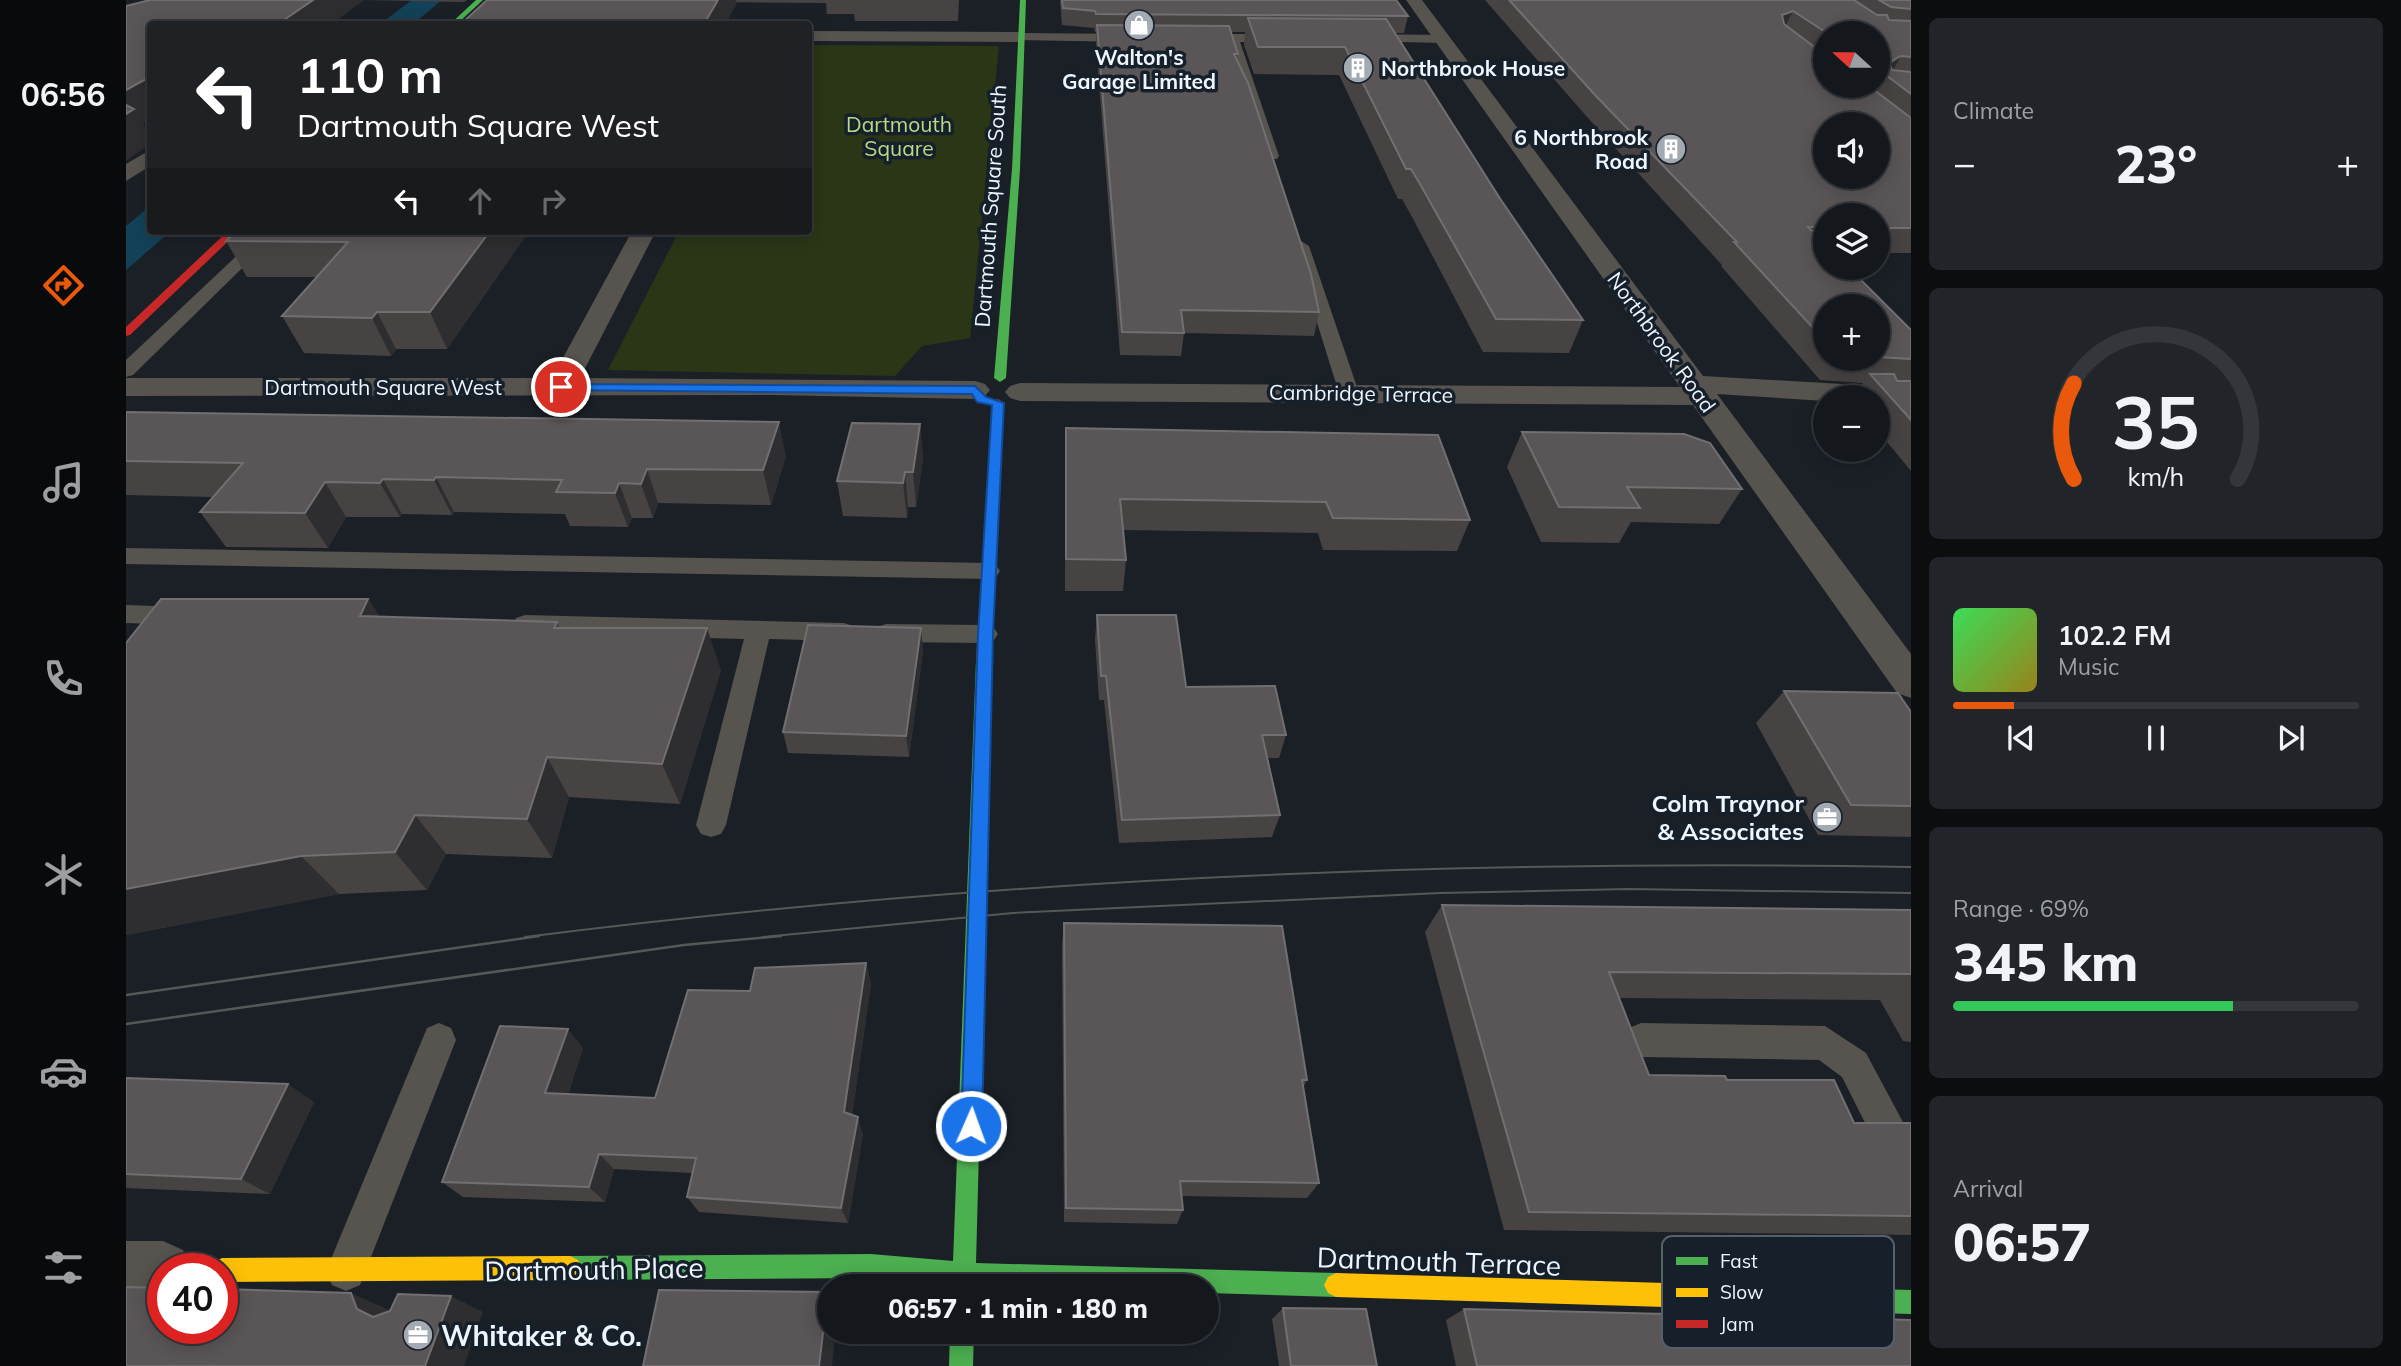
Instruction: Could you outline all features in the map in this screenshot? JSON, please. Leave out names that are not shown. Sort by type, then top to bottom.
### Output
[{"type":"street","points":[[456,21],[480,0]]},
{"type":"street","name":"Dartmouth Square South","points":[[965,1274],[985,634],[998,391],[1016,169],[1023,0]]},
{"type":"street","name":"Northbrook Road","points":[[1414,0],[1911,683]]},
{"type":"street","points":[[812,36],[1021,37]]},
{"type":"street","points":[[126,174],[147,158]]},
{"type":"street","points":[[126,333],[230,235]]},
{"type":"street","points":[[561,387],[642,235]]},
{"type":"street","name":"Dartmouth Square West","points":[[126,387],[998,391]]},
{"type":"street","name":"Cambridge Terrace","points":[[998,391],[1349,394],[1698,390],[1911,397]]},
{"type":"street","name":"Dartmouth Place","points":[[238,1270],[871,1266],[925,1274]]},
{"type":"street","points":[[126,1270],[147,1270]]},
{"type":"street","name":"Dartmouth Terrace","points":[[1219,1286],[1662,1296]]},
{"type":"street","points":[[961,1366],[962,1344]]},
{"type":"lane","points":[[1021,37],[1140,38]]},
{"type":"lane","points":[[1180,38],[1289,38]]},
{"type":"lane","points":[[1233,38],[1276,170]]},
{"type":"lane","points":[[1345,38],[1442,39]]},
{"type":"lane","points":[[126,371],[268,235]]},
{"type":"lane","points":[[1298,236],[1349,394]]},
{"type":"lane","points":[[126,556],[988,571]]},
{"type":"lane","points":[[126,614],[202,616]]},
{"type":"lane","points":[[498,623],[985,634]]},
{"type":"lane","points":[[711,825],[759,629]]},
{"type":"lane","points":[[346,1271],[439,1040]]},
{"type":"lane","points":[[1641,1040],[1825,1044],[1854,1065],[1911,1175]]},
{"type":"lane","points":[[411,1310],[425,1271]]},
{"type":"green space","name":"Dartmouth Square","points":[[812,45],[999,46],[970,338],[922,346],[895,376],[608,370],[677,235],[812,235]]},
{"type":"water","points":[[412,0],[442,0],[417,21],[384,21]]},
{"type":"water","points":[[147,208],[147,235],[166,235],[126,270],[126,226]]},
{"type":"building","points":[[150,0],[313,0],[282,21],[147,21],[147,79],[126,90],[126,6]]},
{"type":"building","points":[[487,0],[718,0],[706,21],[464,21]]},
{"type":"building","points":[[1062,0],[1396,0],[1408,16],[1096,14],[1095,11],[1063,8]]},
{"type":"building","points":[[1509,0],[1854,0],[1877,15],[1887,15],[1889,20],[1911,21],[1911,57],[1901,56],[1890,62],[1890,21],[1813,21],[1813,24],[1793,11],[1782,15],[1784,24],[1813,46],[1813,98],[1885,98],[1911,118],[1911,228],[1890,228],[1890,203],[1813,203],[1813,227],[1808,227],[1813,232],[1813,280],[1861,280],[1875,294],[1813,294],[1813,328],[1734,242],[1737,242],[1596,96]]},
{"type":"building","points":[[1879,0],[1911,0],[1911,9],[1891,7]]},
{"type":"building","points":[[1248,18],[1386,19],[1501,200],[1583,320],[1496,319],[1411,169],[1406,169],[1345,47],[1258,47]]},
{"type":"building","points":[[1097,25],[1229,26],[1238,54],[1234,54],[1248,83],[1311,274],[1319,312],[1181,310],[1184,333],[1122,332]]},
{"type":"building","points":[[1890,65],[1892,70],[1911,72],[1911,94],[1890,78]]},
{"type":"building","points":[[126,105],[134,109],[126,114]]},
{"type":"building","points":[[232,235],[487,235],[430,312],[377,312],[372,318],[282,316],[348,242],[226,241]]},
{"type":"building","points":[[1890,309],[1911,330],[1911,359],[1890,358]]},
{"type":"building","points":[[1870,374],[1894,374],[1897,381],[1911,381],[1911,420],[1890,396],[1890,385],[1880,385]]},
{"type":"building","points":[[126,412],[779,422],[763,470],[647,469],[641,484],[619,483],[615,493],[556,492],[562,480],[436,477],[434,480],[383,479],[380,483],[325,482],[305,513],[200,512],[243,463],[126,461]]},
{"type":"building","points":[[852,423],[920,424],[913,472],[905,472],[903,483],[837,481]]},
{"type":"building","points":[[1066,428],[1438,435],[1470,520],[1333,518],[1326,502],[1120,499],[1126,560],[1066,559]]},
{"type":"building","points":[[1522,432],[1684,434],[1710,443],[1742,489],[1627,487],[1640,508],[1559,507]]},
{"type":"building","points":[[161,599],[368,599],[360,616],[557,622],[554,628],[707,628],[662,764],[547,757],[527,819],[415,815],[395,852],[301,856],[126,889],[126,643]]},
{"type":"building","points":[[1097,615],[1176,615],[1186,687],[1275,686],[1286,735],[1262,735],[1280,815],[1122,820],[1106,676],[1101,676]]},
{"type":"building","points":[[808,625],[921,628],[906,736],[783,732]]},
{"type":"building","points":[[1784,691],[1898,693],[1911,712],[1911,806],[1851,805]]},
{"type":"building","points":[[1442,905],[1911,910],[1911,974],[1609,972],[1649,1075],[1725,1076],[1727,1080],[1834,1080],[1854,1123],[1911,1123],[1911,1216],[1529,1212]]},
{"type":"building","points":[[1064,923],[1282,926],[1307,1080],[1302,1080],[1319,1183],[1180,1181],[1183,1210],[1066,1208]]},
{"type":"building","points":[[866,963],[844,1112],[858,1117],[841,1208],[687,1197],[696,1158],[599,1154],[589,1187],[442,1182],[500,1026],[568,1029],[545,1093],[655,1098],[688,990],[750,991],[755,968]]},
{"type":"building","points":[[126,1078],[288,1084],[241,1179],[126,1174]]},
{"type":"building","points":[[126,1287],[147,1288],[147,1344],[238,1344],[238,1289],[351,1293],[357,1309],[373,1317],[390,1311],[398,1294],[451,1296],[425,1366],[126,1366]]},
{"type":"building","points":[[659,1290],[817,1292],[817,1344],[822,1344],[819,1366],[643,1366]]},
{"type":"building","points":[[1283,1308],[1366,1309],[1377,1366],[1291,1366]]},
{"type":"building","points":[[1464,1309],[1662,1314],[1662,1348],[1894,1348],[1894,1320],[1911,1320],[1911,1366],[1477,1366]]},
{"type":"tram line","points":[[525,937],[871,900],[1217,877],[1564,866],[1911,867]]},
{"type":"tram line","points":[[763,937],[1013,913],[1440,893],[1629,889],[1911,893]]},
{"type":"tram line","points":[[126,995],[539,936]]},
{"type":"tram line","points":[[126,1024],[684,945],[781,936]]},
{"type":"traffic: fast","points":[[456,21],[480,0]]},
{"type":"traffic: fast","points":[[1000,378],[1016,169],[1023,0]]},
{"type":"traffic: fast","points":[[964,1274],[984,661]]},
{"type":"traffic: fast","points":[[570,1268],[871,1266],[965,1274],[1336,1285]]},
{"type":"traffic: fast","points":[[1894,1302],[1911,1302]]},
{"type":"traffic: fast","points":[[961,1366],[962,1344]]},
{"type":"traffic: slow","points":[[238,1270],[570,1268]]},
{"type":"traffic: slow","points":[[1336,1285],[1662,1295]]},
{"type":"traffic: jam","points":[[126,333],[230,235]]},
{"type":"traffic: jam","points":[[984,661],[998,403]]},
{"type":"place","name":"Walton's Garage Limited","points":[[1139,25]]},
{"type":"place","name":"Northbrook House","points":[[1358,68]]},
{"type":"place","name":"6 Northbrook Road","points":[[1671,149]]},
{"type":"place","name":"Colm Traynor & Associates","points":[[1827,817]]},
{"type":"place","name":"Whitaker & Co.","points":[[418,1335]]},
{"type":"route","points":[[561,387],[772,386],[975,390],[978,397],[998,403],[985,634],[971,1126]]}]
